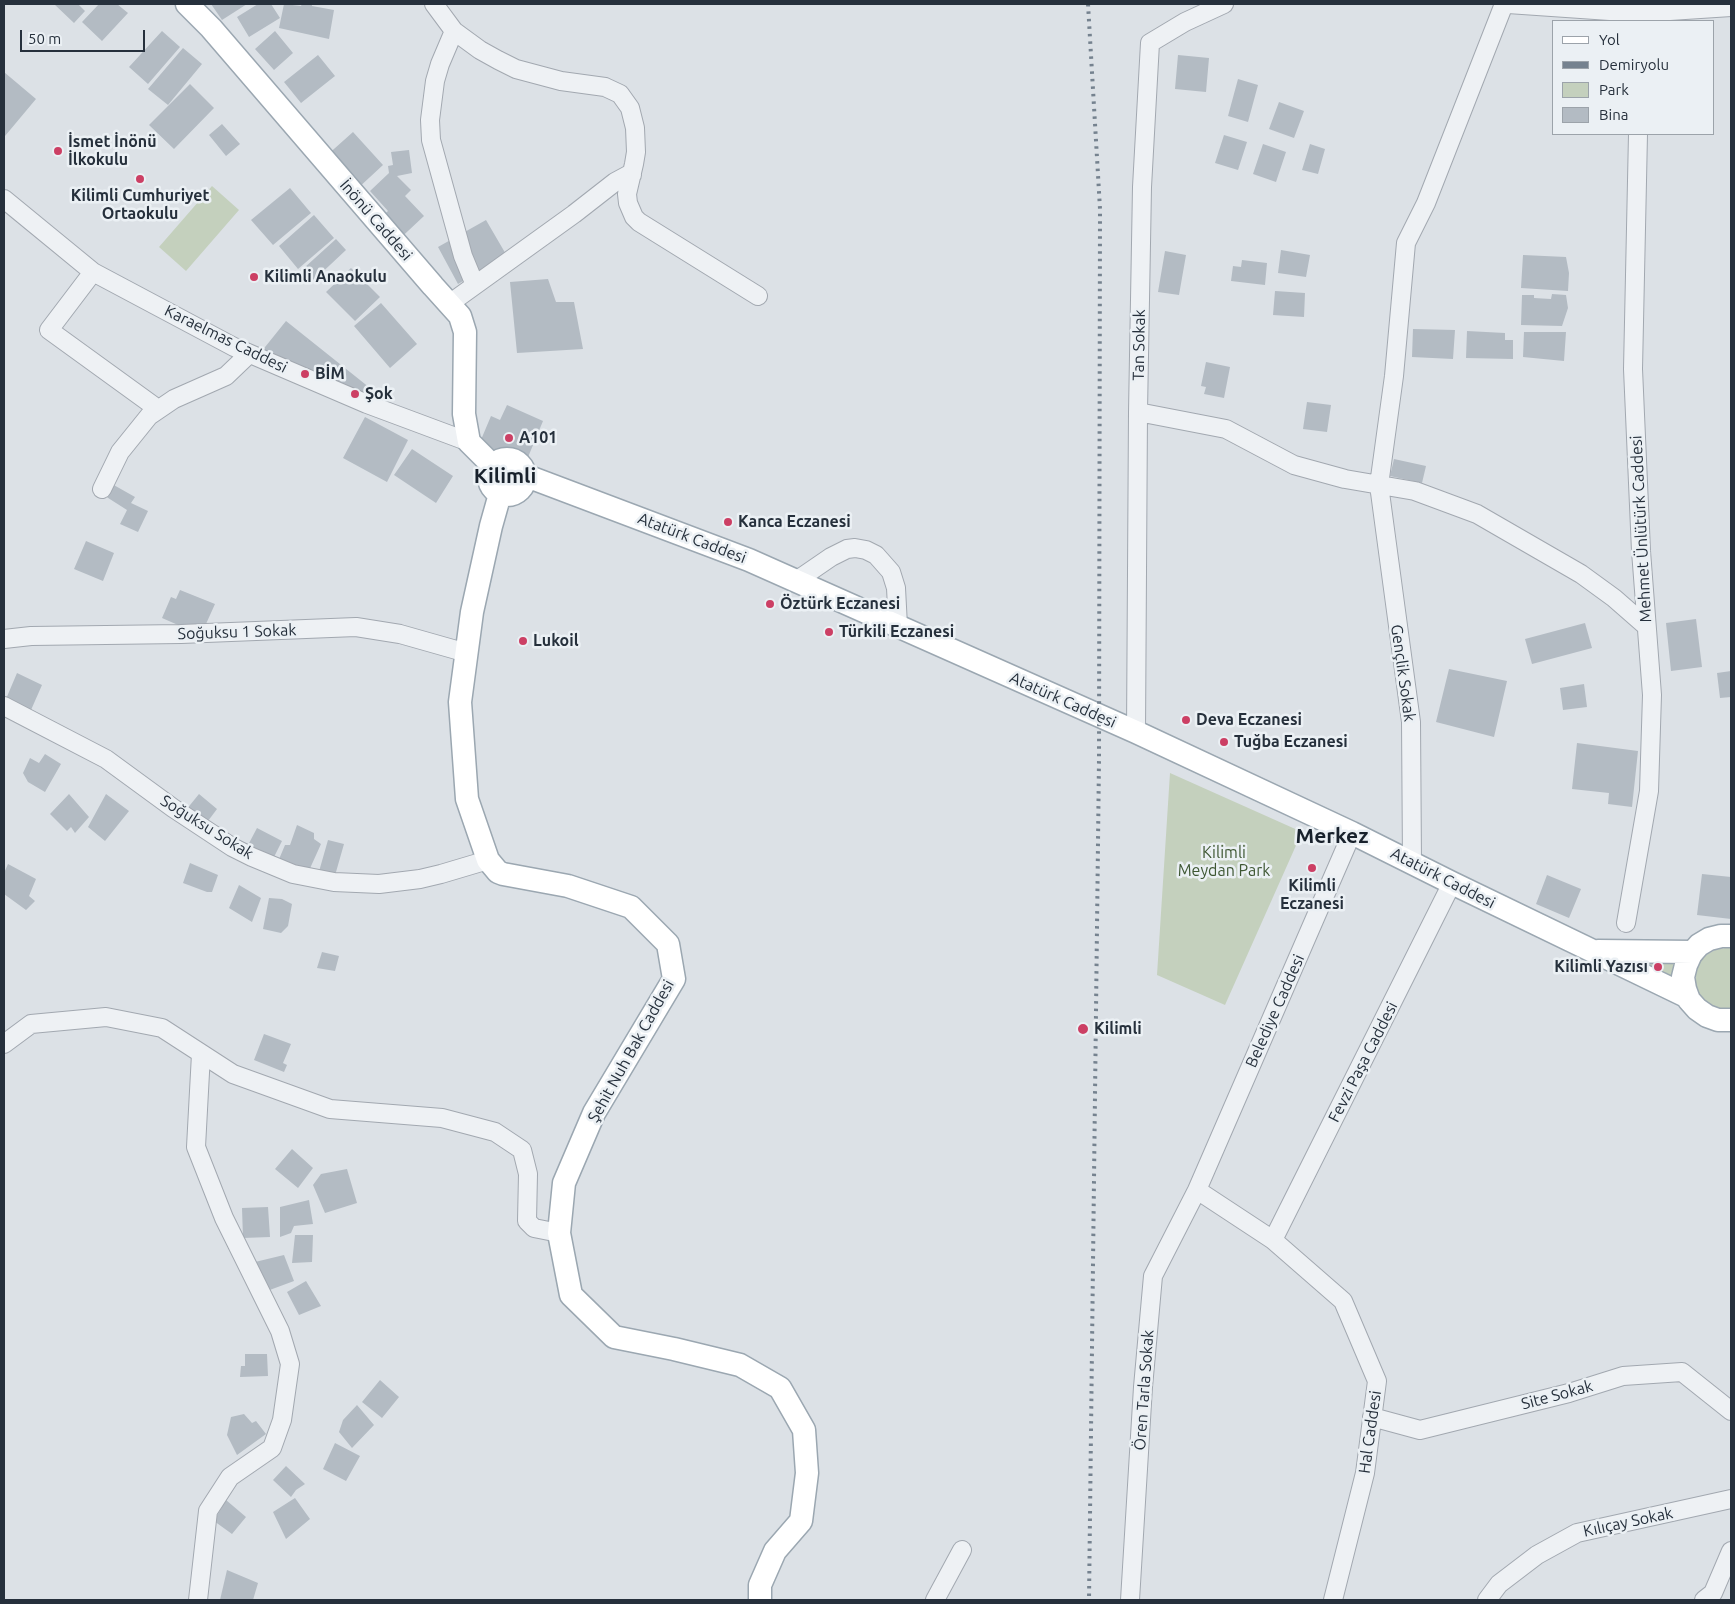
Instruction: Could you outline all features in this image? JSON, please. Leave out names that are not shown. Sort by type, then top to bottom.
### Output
[{"type":"main road","name":"İnönü Caddesi","points":[[187,4],[211,28],[460,316],[465,332],[464,414],[469,442]]},
{"type":"main road","points":[[469,442],[493,466]]},
{"type":"main road","points":[[508,459],[519,464],[524,476],[524,482],[517,492],[512,494],[500,494],[489,482],[490,471],[493,466],[502,460],[508,459]]},
{"type":"main road","name":"Atatürk Caddesi","points":[[524,476],[749,560],[1136,732],[1352,833],[1688,997]]},
{"type":"main road","points":[[488,860],[467,800],[460,702],[472,612],[500,494]]},
{"type":"main road","name":"Şehit Nuh Bak Caddesi","points":[[488,860],[498,872],[503,874],[568,886],[632,907],[668,944],[674,979],[594,1113],[564,1183],[559,1233],[572,1294],[614,1337],[674,1349],[740,1366],[780,1388],[804,1430],[807,1474],[801,1521],[775,1551],[760,1585],[760,1600]]},
{"type":"main road","points":[[1731,936],[1709,939],[1699,945],[1692,952],[1683,977],[1688,997],[1697,1009],[1707,1016],[1718,1020],[1731,1021]]},
{"type":"main road","name":"Atatürk Caddesi","points":[[1590,950],[1692,952]]},
{"type":"street","points":[[434,4],[454,31],[480,50],[516,69],[561,81],[605,87],[620,94],[630,108],[635,128],[636,152],[632,175],[628,185],[628,203],[639,222],[758,296]]},
{"type":"street","name":"Tan Sokak","points":[[1136,732],[1138,412],[1142,187],[1150,43],[1185,22],[1224,4]]},
{"type":"street","name":"Gençlik Sokak","points":[[1412,862],[1411,722],[1379,485],[1394,376],[1406,243],[1426,203],[1504,4]]},
{"type":"street","points":[[1508,4],[1639,17],[1731,7]]},
{"type":"street","points":[[454,31],[440,64],[435,82],[430,120],[431,140],[463,256],[475,285]]},
{"type":"street","name":"Mehmet Ünlütürk Caddesi","points":[[1626,923],[1649,792],[1652,695],[1641,550],[1633,369],[1638,135]]},
{"type":"street","points":[[449,304],[574,214],[615,182],[628,175],[632,175]]},
{"type":"street","name":"Karaelmas Caddesi","points":[[4,199],[93,272],[234,347],[367,404],[469,442]]},
{"type":"street","points":[[93,272],[49,330],[158,409]]},
{"type":"street","points":[[102,489],[120,452],[149,416],[174,399],[226,376],[250,354]]},
{"type":"street","points":[[1138,412],[1190,421],[1226,430],[1294,465],[1345,479],[1415,491],[1477,514],[1581,574],[1614,598],[1646,626]]},
{"type":"street","points":[[796,581],[831,557],[847,549],[866,550],[876,555],[891,572],[896,588],[898,626]]},
{"type":"street","name":"Soğuksu 1 Sokak","points":[[4,639],[31,636],[356,627],[400,634],[467,653]]},
{"type":"street","name":"Soğuksu Sokak","points":[[4,706],[106,759],[173,808],[232,847],[294,874],[334,882],[379,884],[427,877],[488,860]]},
{"type":"street","name":"Belediye Caddesi","points":[[1197,1190],[1352,833]]},
{"type":"street","name":"Fevzi Paşa Caddesi","points":[[1274,1240],[1452,883]]},
{"type":"street","points":[[4,1044],[31,1024],[106,1017],[162,1028],[233,1074],[330,1109],[442,1118],[495,1132],[522,1150],[528,1174],[526,1221],[534,1228],[559,1233]]},
{"type":"street","points":[[198,1600],[208,1511],[230,1477],[272,1448],[282,1420],[290,1364],[280,1331],[224,1218],[196,1147],[201,1054]]},
{"type":"street","name":"Hal Caddesi","points":[[1197,1190],[1274,1240],[1343,1301],[1377,1381],[1365,1473],[1333,1600]]},
{"type":"street","name":"Ören Tarla Sokak","points":[[1130,1600],[1143,1387],[1153,1276],[1197,1190]]},
{"type":"street","name":"Site Sokak","points":[[1372,1417],[1420,1430],[1569,1393],[1623,1376],[1682,1372],[1731,1410]]},
{"type":"street","name":"Kılıçay Sokak","points":[[1486,1600],[1499,1584],[1537,1555],[1576,1533],[1731,1499]]},
{"type":"street","points":[[935,1600],[962,1550]]},
{"type":"street","points":[[1704,1600],[1713,1593],[1731,1551]]},
{"type":"green space","points":[[212,186],[239,210],[186,271],[159,247]]},
{"type":"green space","name":"Kilimli Meydan Park","points":[[1170,773],[1302,832],[1225,1005],[1157,975]]},
{"type":"green space","points":[[1731,948],[1731,1009],[1725,1010],[1706,1002],[1699,994],[1696,984],[1696,973],[1699,963],[1706,955],[1715,950]]},
{"type":"green space","points":[[1599,952],[1682,957],[1678,989]]},
{"type":"building","points":[[54,4],[78,4],[85,11],[74,23]]},
{"type":"building","points":[[99,4],[117,4],[128,13],[102,41],[82,22]]},
{"type":"building","points":[[211,4],[247,4],[222,20]]},
{"type":"building","points":[[258,4],[271,4],[280,18],[249,37],[237,17]]},
{"type":"building","points":[[284,4],[301,6],[302,4],[312,4],[312,6],[334,10],[329,39],[279,28]]},
{"type":"building","points":[[162,31],[180,47],[148,84],[129,67]]},
{"type":"building","points":[[275,31],[293,53],[274,70],[255,49]]},
{"type":"building","points":[[183,48],[202,64],[168,105],[148,89]]},
{"type":"building","points":[[318,55],[335,76],[301,103],[284,82]]},
{"type":"building","points":[[1178,55],[1209,58],[1206,92],[1175,89]]},
{"type":"building","points":[[4,72],[36,99],[5,136],[4,134]]},
{"type":"building","points":[[1238,79],[1258,85],[1248,122],[1228,116]]},
{"type":"building","points":[[190,84],[214,108],[174,149],[149,125]]},
{"type":"building","points":[[1279,102],[1304,111],[1294,138],[1269,129]]},
{"type":"building","points":[[222,124],[240,144],[226,156],[209,135]]},
{"type":"building","points":[[353,132],[383,165],[356,190],[325,157]]},
{"type":"building","points":[[1224,135],[1247,142],[1238,170],[1215,163]]},
{"type":"building","points":[[1263,144],[1286,152],[1276,182],[1253,174]]},
{"type":"building","points":[[1310,144],[1325,149],[1318,174],[1302,170]]},
{"type":"building","points":[[409,150],[412,173],[397,176],[411,190],[405,196],[424,216],[392,246],[373,225],[388,211],[370,191],[389,173],[388,166],[393,165],[391,152]]},
{"type":"building","points":[[290,188],[311,213],[273,245],[251,220]]},
{"type":"building","points":[[314,215],[334,238],[298,269],[279,246]]},
{"type":"building","points":[[486,220],[507,256],[458,284],[438,247]]},
{"type":"building","points":[[336,239],[346,250],[314,280],[304,268]]},
{"type":"building","points":[[1281,250],[1310,255],[1306,277],[1278,273]]},
{"type":"building","points":[[1165,251],[1186,255],[1179,295],[1158,292]]},
{"type":"building","points":[[1523,255],[1566,257],[1569,273],[1568,291],[1521,288]]},
{"type":"building","points":[[1242,260],[1267,263],[1265,285],[1231,281],[1233,266],[1241,267]]},
{"type":"building","points":[[351,268],[380,297],[355,321],[326,292]]},
{"type":"building","points":[[548,279],[556,302],[574,302],[583,349],[517,353],[510,282]]},
{"type":"building","points":[[1275,291],[1305,293],[1304,317],[1273,315]]},
{"type":"building","points":[[1552,294],[1566,295],[1568,308],[1562,326],[1521,325],[1522,295],[1534,295],[1534,298],[1551,299]]},
{"type":"building","points":[[381,303],[417,344],[390,368],[354,326]]},
{"type":"building","points":[[286,321],[370,388],[362,408],[253,362]]},
{"type":"building","points":[[1413,329],[1455,330],[1453,359],[1412,357]]},
{"type":"building","points":[[1467,331],[1505,333],[1505,340],[1513,340],[1513,359],[1466,358]]},
{"type":"building","points":[[1524,332],[1566,332],[1564,361],[1523,357]]},
{"type":"building","points":[[1206,362],[1230,367],[1224,398],[1204,394],[1206,387],[1201,386]]},
{"type":"building","points":[[1307,402],[1331,405],[1327,432],[1303,429]]},
{"type":"building","name":"A101","points":[[507,405],[543,421],[521,474],[475,454],[491,416],[500,420]]},
{"type":"building","points":[[365,417],[408,440],[387,482],[343,458]]},
{"type":"building","points":[[412,449],[453,476],[436,503],[394,475]]},
{"type":"building","points":[[1394,459],[1426,466],[1422,483],[1390,476]]},
{"type":"building","points":[[112,484],[135,497],[131,503],[148,511],[138,532],[120,524],[127,510],[105,496]]},
{"type":"building","points":[[86,541],[114,553],[103,581],[74,569]]},
{"type":"building","points":[[180,590],[215,604],[201,635],[162,618],[171,597],[176,599]]},
{"type":"building","points":[[1696,619],[1702,667],[1671,671],[1666,623]]},
{"type":"building","points":[[1585,623],[1592,648],[1532,664],[1525,639]]},
{"type":"building","points":[[1449,669],[1507,681],[1494,737],[1436,722]]},
{"type":"building","points":[[1731,671],[1731,697],[1720,698],[1717,673]]},
{"type":"building","points":[[17,673],[42,685],[31,710],[6,699]]},
{"type":"building","points":[[1584,684],[1587,707],[1563,710],[1560,688]]},
{"type":"building","points":[[1577,743],[1638,751],[1632,807],[1608,804],[1609,793],[1572,789]]},
{"type":"building","points":[[45,754],[61,764],[45,792],[28,782],[23,773],[30,758],[39,763]]},
{"type":"building","points":[[69,794],[89,817],[75,833],[71,827],[67,831],[50,814]]},
{"type":"building","points":[[106,794],[129,811],[105,841],[88,827]]},
{"type":"building","points":[[199,794],[217,809],[205,825],[186,810]]},
{"type":"building","points":[[297,825],[314,833],[314,839],[321,844],[307,875],[277,864],[285,845],[290,845]]},
{"type":"building","points":[[257,828],[282,841],[272,861],[247,847]]},
{"type":"building","points":[[328,840],[344,844],[334,879],[318,875]]},
{"type":"building","points":[[190,863],[218,875],[212,892],[183,883]]},
{"type":"building","points":[[8,864],[36,879],[29,896],[35,901],[26,910],[4,894],[4,873]]},
{"type":"building","points":[[1702,874],[1731,877],[1731,919],[1697,915]]},
{"type":"building","points":[[1547,875],[1581,889],[1569,918],[1536,904]]},
{"type":"building","points":[[239,885],[261,898],[252,922],[229,908]]},
{"type":"building","points":[[269,898],[282,899],[292,904],[288,926],[281,933],[263,929]]},
{"type":"building","points":[[322,952],[339,956],[335,971],[317,968]]},
{"type":"building","points":[[264,1034],[291,1044],[283,1063],[287,1065],[284,1072],[254,1060]]},
{"type":"building","points":[[292,1149],[313,1168],[298,1188],[275,1169]]},
{"type":"building","points":[[347,1169],[357,1203],[325,1213],[313,1185],[321,1174]]},
{"type":"building","points":[[309,1200],[313,1224],[294,1226],[291,1233],[280,1237],[280,1207]]},
{"type":"building","points":[[268,1207],[270,1237],[243,1238],[242,1208]]},
{"type":"building","points":[[295,1235],[313,1235],[312,1262],[292,1263]]},
{"type":"building","points":[[284,1255],[294,1281],[267,1291],[255,1262]]},
{"type":"building","points":[[306,1281],[321,1306],[299,1315],[287,1292]]},
{"type":"building","points":[[245,1354],[267,1354],[268,1376],[240,1377],[241,1366],[245,1366]]},
{"type":"building","points":[[380,1380],[399,1397],[382,1418],[362,1402]]},
{"type":"building","points":[[357,1405],[374,1425],[352,1448],[339,1432],[343,1420]]},
{"type":"building","points":[[244,1414],[252,1423],[256,1421],[266,1434],[237,1455],[227,1435],[231,1417]]},
{"type":"building","points":[[335,1443],[360,1456],[346,1481],[323,1469]]},
{"type":"building","points":[[286,1466],[305,1484],[296,1490],[291,1497],[273,1480]]},
{"type":"building","points":[[295,1498],[310,1519],[286,1539],[273,1512]]},
{"type":"building","points":[[226,1500],[246,1517],[232,1534],[214,1521]]},
{"type":"building","points":[[227,1570],[258,1583],[253,1600],[220,1600]]},
{"type":"railway","points":[[1088,4],[1100,209],[1099,759],[1089,1600]]},
{"type":"place","name":"İsmet İnönü İlkokulu","points":[[58,151]]},
{"type":"place","name":"Kilimli Cumhuriyet Ortaokulu","points":[[140,179]]},
{"type":"place","name":"Kilimli Anaokulu","points":[[254,277]]},
{"type":"place","name":"BİM","points":[[305,374]]},
{"type":"place","name":"Şok","points":[[355,394]]},
{"type":"place","name":"A101","points":[[509,438]]},
{"type":"place","name":"Kanca Eczanesi","points":[[728,522]]},
{"type":"place","name":"Öztürk Eczanesi","points":[[770,604]]},
{"type":"place","name":"Türkili Eczanesi","points":[[829,632]]},
{"type":"place","name":"Lukoil","points":[[523,641]]},
{"type":"place","name":"Deva Eczanesi","points":[[1186,720]]},
{"type":"place","name":"Tuğba Eczanesi","points":[[1224,742]]},
{"type":"place","name":"Kilimli Eczanesi","points":[[1312,868]]},
{"type":"place","name":"Kilimli Yazısı","points":[[1658,967]]},
{"type":"place","name":"Kilimli","points":[[1083,1029]]},
{"type":"district","name":"Kilimli","points":[[505,476]]},
{"type":"district","name":"Merkez","points":[[1332,836]]}]
